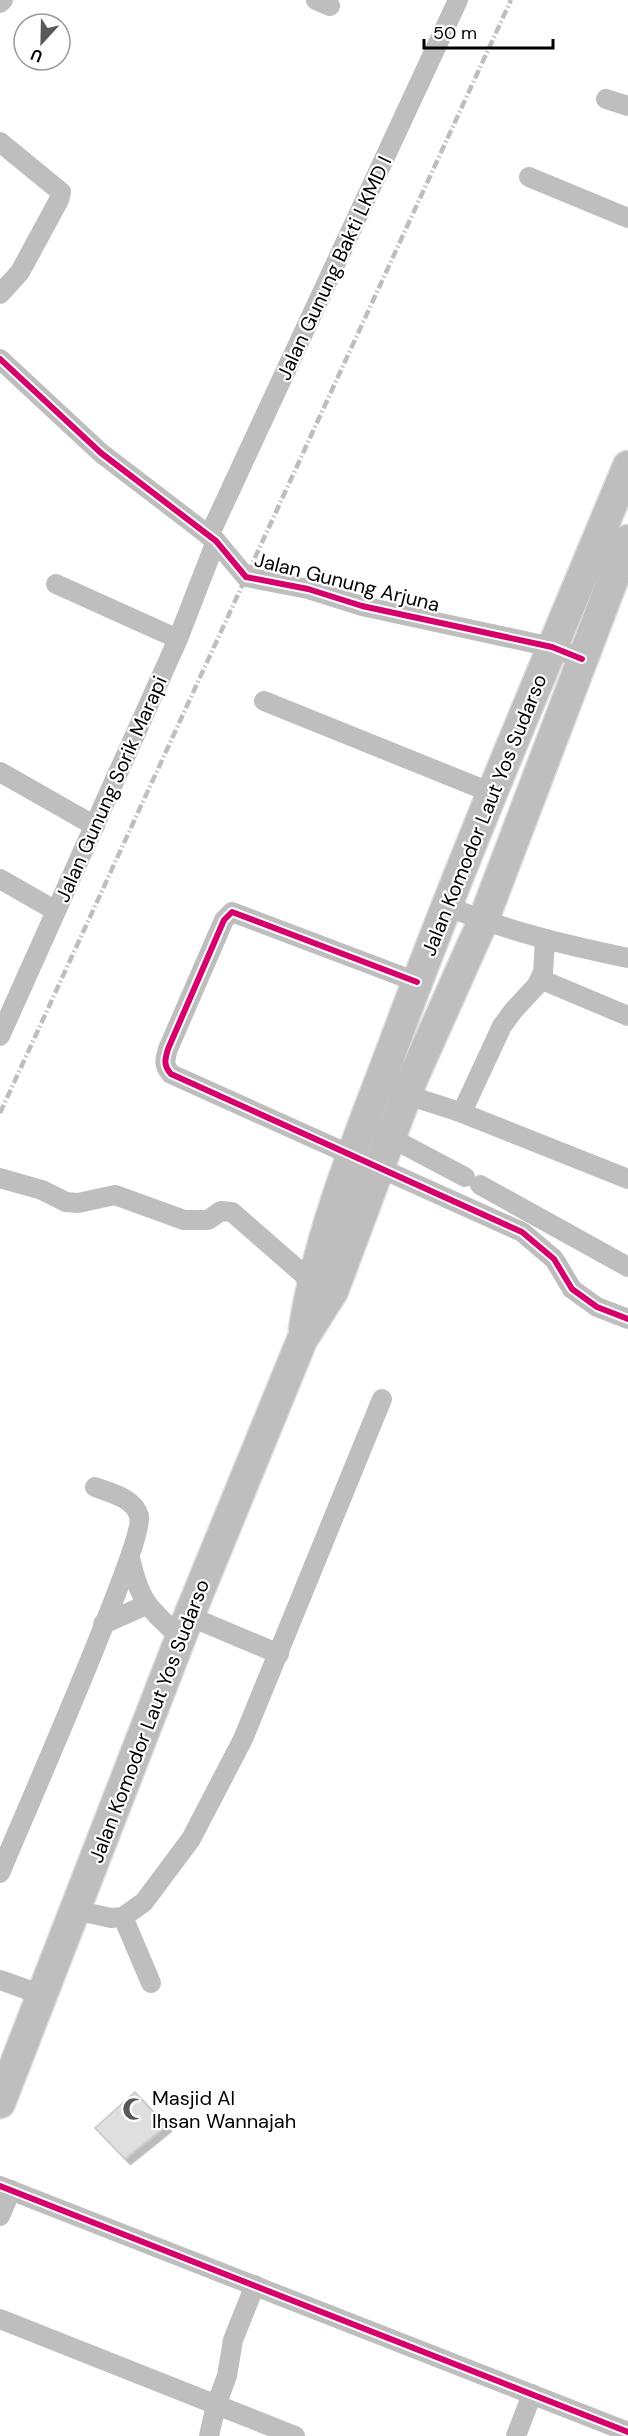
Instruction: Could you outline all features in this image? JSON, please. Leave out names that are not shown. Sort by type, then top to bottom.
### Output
[{"type":"highway","name":"Jalan Komodor Laut Yos Sudarso","points":[[0,2103],[185,1627],[302,1340],[365,1161],[364,1125],[417,982],[492,793],[628,466]]},
{"type":"highway","name":"Jalan Komodor Laut Yos Sudarso","points":[[365,1161],[391,1136],[483,921],[628,540]]},
{"type":"street","name":"Jalan Gunung Bakti LKMD I","points":[[213,538],[458,0]]},
{"type":"street","points":[[606,99],[628,106]]},
{"type":"street","points":[[0,142],[61,192],[59,200],[20,272],[0,294]]},
{"type":"street","points":[[529,177],[628,218]]},
{"type":"street","name":"Jalan Gunung Arjuna","points":[[0,359],[101,453],[213,538],[246,577],[308,590],[362,606],[552,647],[582,659]]},
{"type":"street","name":"Jalan Gunung Sorik Marapi","points":[[0,1035],[178,639],[213,538]]},
{"type":"street","points":[[56,584],[178,639]]},
{"type":"street","points":[[264,701],[492,793]]},
{"type":"street","points":[[0,772],[95,826]]},
{"type":"street","points":[[0,879],[56,911]]},
{"type":"street","points":[[447,906],[483,921],[545,941],[628,958]]},
{"type":"street","points":[[417,982],[232,912],[224,920],[168,1049],[165,1063],[171,1074],[522,1232],[554,1259],[572,1289],[597,1306],[628,1319]]},
{"type":"street","points":[[457,1111],[464,1108],[502,1026],[540,979],[543,972],[545,941]]},
{"type":"street","points":[[540,979],[628,1016]]},
{"type":"street","points":[[407,1095],[457,1111],[628,1179]]},
{"type":"street","points":[[364,1125],[391,1136],[628,1267]]},
{"type":"street","points":[[0,1178],[42,1191],[66,1202],[78,1203],[115,1195],[184,1220],[197,1222],[208,1220],[221,1211],[232,1212],[322,1286]]},
{"type":"street","points":[[75,1910],[111,1918],[123,1917],[144,1902],[191,1839],[243,1739],[382,1399]]},
{"type":"street","points":[[0,1873],[130,1558],[140,1518],[134,1506],[121,1497],[95,1487]]},
{"type":"street","points":[[130,1558],[136,1582],[146,1605],[185,1627],[279,1654]]},
{"type":"street","points":[[103,1624],[146,1605]]},
{"type":"street","points":[[123,1917],[151,1983]]},
{"type":"street","points":[[0,1980],[42,1995]]},
{"type":"street","points":[[0,2216],[5,2188],[628,2432]]},
{"type":"street","points":[[209,2436],[216,2405],[227,2376],[233,2340],[255,2285]]},
{"type":"street","points":[[0,2319],[295,2436]]},
{"type":"street","points":[[516,2436],[532,2394]]},
{"type":"building","name":"Masjid Al Ihsan Wannajah","points":[[135,2092],[166,2126],[125,2159],[95,2128]]},
{"type":"railway","points":[[0,1113],[511,0]]},
{"type":"cycle path","points":[[0,359],[101,453],[216,541],[246,577],[308,589],[362,606],[552,647],[582,659]]},
{"type":"cycle path","points":[[417,982],[232,912],[224,920],[168,1049],[166,1059],[168,1071],[522,1232],[554,1259],[572,1289],[597,1307],[628,1319]]},
{"type":"cycle path","points":[[0,2186],[628,2432]]},
{"type":"place","name":"Masjid Al Ihsan Wannajah","points":[[134,2109]]}]
